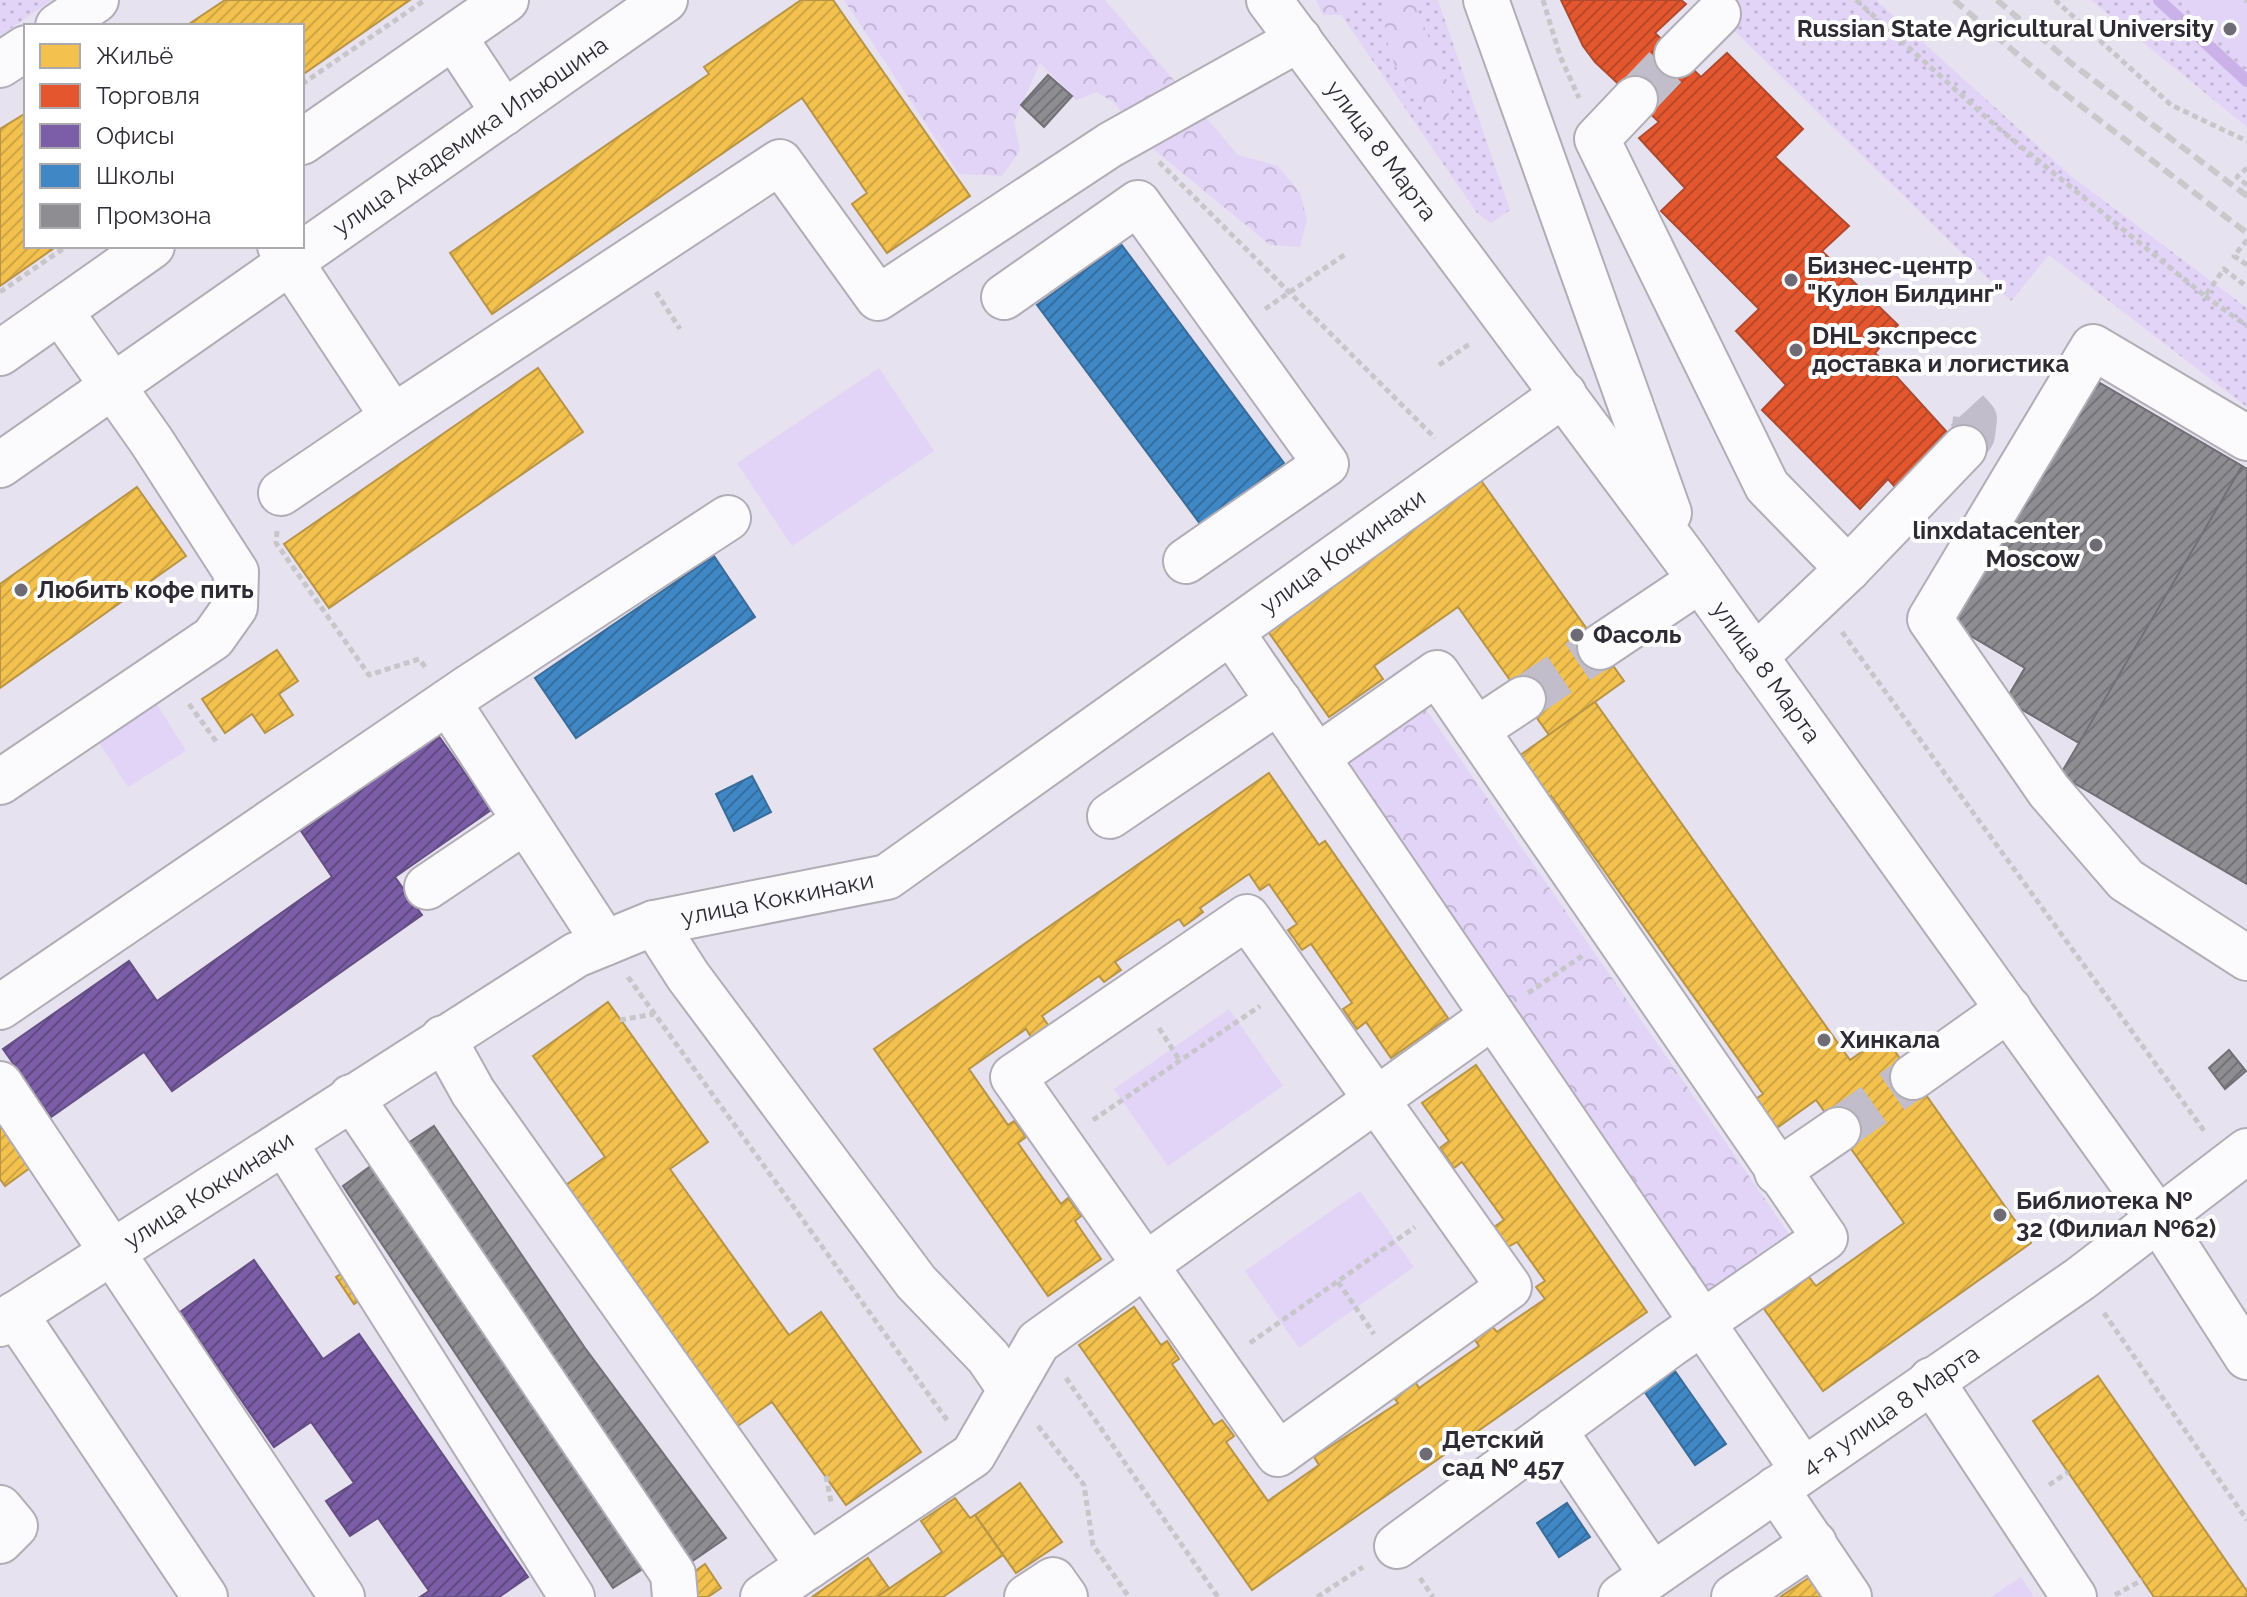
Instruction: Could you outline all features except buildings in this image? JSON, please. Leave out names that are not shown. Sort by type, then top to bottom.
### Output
[{"type":"street","points":[[61,24],[96,0]]},
{"type":"street","points":[[304,141],[506,0]]},
{"type":"street","name":"улица Академика Ильюшина","points":[[304,242],[504,113],[665,0]]},
{"type":"street","name":"улица 8 Марта","points":[[1269,0],[1693,570],[2159,1220],[2247,1357]]},
{"type":"street","points":[[1486,0],[1693,570],[1600,647]]},
{"type":"street","points":[[1677,55],[1718,14]]},
{"type":"street","points":[[454,37],[504,113]]},
{"type":"street","points":[[281,493],[780,162],[878,298],[1130,134],[1299,39]]},
{"type":"street","points":[[0,65],[24,49]]},
{"type":"street","points":[[1635,99],[1597,139],[1767,486],[1833,584]]},
{"type":"street","points":[[1004,297],[1138,203],[1326,464],[1186,561]]},
{"type":"street","points":[[0,353],[149,248]]},
{"type":"street","points":[[285,254],[393,417]]},
{"type":"street","name":"улица Академика Ильюшина","points":[[0,465],[113,385],[285,254]]},
{"type":"street","points":[[0,782],[213,638],[235,607],[236,572],[113,385],[60,311]]},
{"type":"street","points":[[2247,438],[2093,347],[1930,619],[2049,791],[2126,880],[2247,958]]},
{"type":"street","name":"улица Коккинаки","points":[[8,1319],[576,955],[654,923],[887,877],[1564,394]]},
{"type":"street","points":[[1755,657],[1833,584],[1964,448]]},
{"type":"street","points":[[0,1007],[448,702],[728,518]]},
{"type":"street","points":[[1232,633],[1702,1323],[1790,1479],[1814,1543],[1849,1597]]},
{"type":"street","points":[[1317,757],[1437,673],[1825,1238],[1702,1323],[1397,1546]]},
{"type":"street","points":[[1476,730],[1523,699]]},
{"type":"street","points":[[1110,816],[1279,701]]},
{"type":"street","points":[[448,702],[605,943]]},
{"type":"street","points":[[427,887],[525,821]]},
{"type":"street","points":[[1247,917],[1293,984],[1509,1287],[1278,1454],[1013,1077],[1247,917]]},
{"type":"street","points":[[654,923],[688,976],[916,1282],[988,1357],[1010,1389]]},
{"type":"street","points":[[1913,1077],[2009,1009]]},
{"type":"street","points":[[763,1597],[973,1455],[1038,1342],[1493,1016]]},
{"type":"street","points":[[443,1038],[473,1092],[809,1566]]},
{"type":"street","points":[[0,1084],[342,1597]]},
{"type":"street","points":[[351,1097],[673,1574],[675,1597]]},
{"type":"street","points":[[1777,1172],[1838,1130]]},
{"type":"street","points":[[284,1142],[572,1597]]},
{"type":"street","name":"4-я улица 8 Марта","points":[[1635,1590],[1931,1380],[2080,1279],[2238,1158]]},
{"type":"street","points":[[8,1319],[205,1597]]},
{"type":"street","points":[[1931,1380],[2074,1597]]},
{"type":"street","points":[[1554,1430],[1635,1590]]},
{"type":"street","points":[[0,1508],[15,1526],[0,1541]]},
{"type":"street","points":[[1734,1597],[1814,1543]]},
{"type":"street","points":[[1027,1597],[1053,1580],[1065,1597]]},
{"type":"path","points":[[304,83],[425,0]]},
{"type":"path","points":[[1543,0],[1560,56],[1597,139]]},
{"type":"path","points":[[1856,0],[1997,127],[2205,296],[2247,326]]},
{"type":"path","points":[[2055,0],[2171,105],[2247,141]]},
{"type":"path","points":[[1130,134],[1292,291],[1438,441]]},
{"type":"path","points":[[2247,168],[2237,177],[2247,185]]},
{"type":"path","points":[[2247,240],[2234,256],[2247,265]]},
{"type":"path","points":[[0,292],[64,248]]},
{"type":"path","points":[[1267,308],[1347,253]]},
{"type":"path","points":[[2205,296],[2224,269],[2247,287]]},
{"type":"path","points":[[1439,365],[1471,343]]},
{"type":"path","points":[[281,493],[276,543],[369,675],[419,659],[448,702]]},
{"type":"path","points":[[1833,584],[2238,1158]]},
{"type":"path","points":[[165,671],[218,744]]},
{"type":"path","points":[[1493,1016],[1615,935]]},
{"type":"path","points":[[605,943],[973,1455]]},
{"type":"path","points":[[1060,1144],[1293,984]]},
{"type":"path","points":[[620,1020],[654,1014]]},
{"type":"path","points":[[1217,1367],[1450,1204]]},
{"type":"path","points":[[1338,1282],[1398,1368]]},
{"type":"path","points":[[2096,1302],[2247,1520]]},
{"type":"path","points":[[1038,1342],[1218,1597]]},
{"type":"path","points":[[1010,1389],[1084,1485],[1093,1545],[1129,1597]]},
{"type":"path","points":[[1317,1597],[1397,1546]]},
{"type":"path","points":[[2111,1597],[2142,1580]]},
{"type":"green space","points":[[0,0],[52,0],[0,36]]},
{"type":"green space","points":[[844,0],[1105,0],[1238,155],[1278,166],[1300,193],[1307,219],[1300,247],[1270,245],[1140,138],[1115,103],[1096,92],[1077,100],[1040,63],[1014,122],[1020,150],[1002,176],[959,174]]},
{"type":"green space","points":[[1316,0],[1357,0],[1342,15],[1323,15]]},
{"type":"green space","points":[[1331,0],[1438,0],[1510,210],[1491,223],[1477,213]]},
{"type":"green space","points":[[1382,0],[1413,0],[1453,95],[1447,123],[1416,94],[1398,70],[1388,42]]},
{"type":"green space","points":[[1703,0],[1876,0],[2071,176],[2247,308],[2247,407],[2049,255],[2011,301]]},
{"type":"green space","points":[[2091,0],[2180,0],[2247,58],[2247,127]]},
{"type":"green space","name":"Russian State Agricultural University","points":[[2180,0],[2247,0],[2247,58]]},
{"type":"green space","points":[[879,368],[934,451],[792,546],[737,463]]},
{"type":"green space","points":[[152,696],[186,751],[128,787],[93,733]]},
{"type":"green space","points":[[1425,708],[1789,1234],[1706,1292],[1342,765]]},
{"type":"green space","points":[[1229,1009],[1283,1086],[1168,1166],[1114,1089]]},
{"type":"green space","points":[[1360,1191],[1414,1267],[1299,1348],[1245,1271]]},
{"type":"green space","points":[[2021,1577],[2034,1597],[1991,1597]]},
{"type":"waterway","points":[[2159,0],[2247,81]]},
{"type":"tunnel","points":[[1635,99],[1677,55]]},
{"type":"tunnel","points":[[1964,407],[1975,419],[1973,435],[1964,448]]},
{"type":"tunnel","points":[[1523,699],[1600,647]]},
{"type":"tunnel","points":[[1838,1130],[1913,1077]]},
{"type":"railway","points":[[1954,0],[2051,83],[2247,233]]},
{"type":"railway","points":[[1997,0],[2071,63],[2247,196]]},
{"type":"place","name":"Russian State Agricultural University","points":[[2230,29]]},
{"type":"place","name":"Бизнес-центр \"Кулон Билдинг\"","points":[[1791,280]]},
{"type":"place","name":"DHL экспресс доставка и логистика","points":[[1796,350]]},
{"type":"place","name":"linxdatacenter Moscow","points":[[2096,545]]},
{"type":"place","name":"Любить кофе пить","points":[[21,590]]},
{"type":"place","name":"Фасоль","points":[[1577,635]]},
{"type":"place","name":"Хинкала","points":[[1824,1040]]},
{"type":"place","name":"Библиотека № 32 (Филиал №62)","points":[[2000,1215]]},
{"type":"place","name":"Детский сад № 457","points":[[1426,1454]]}]
